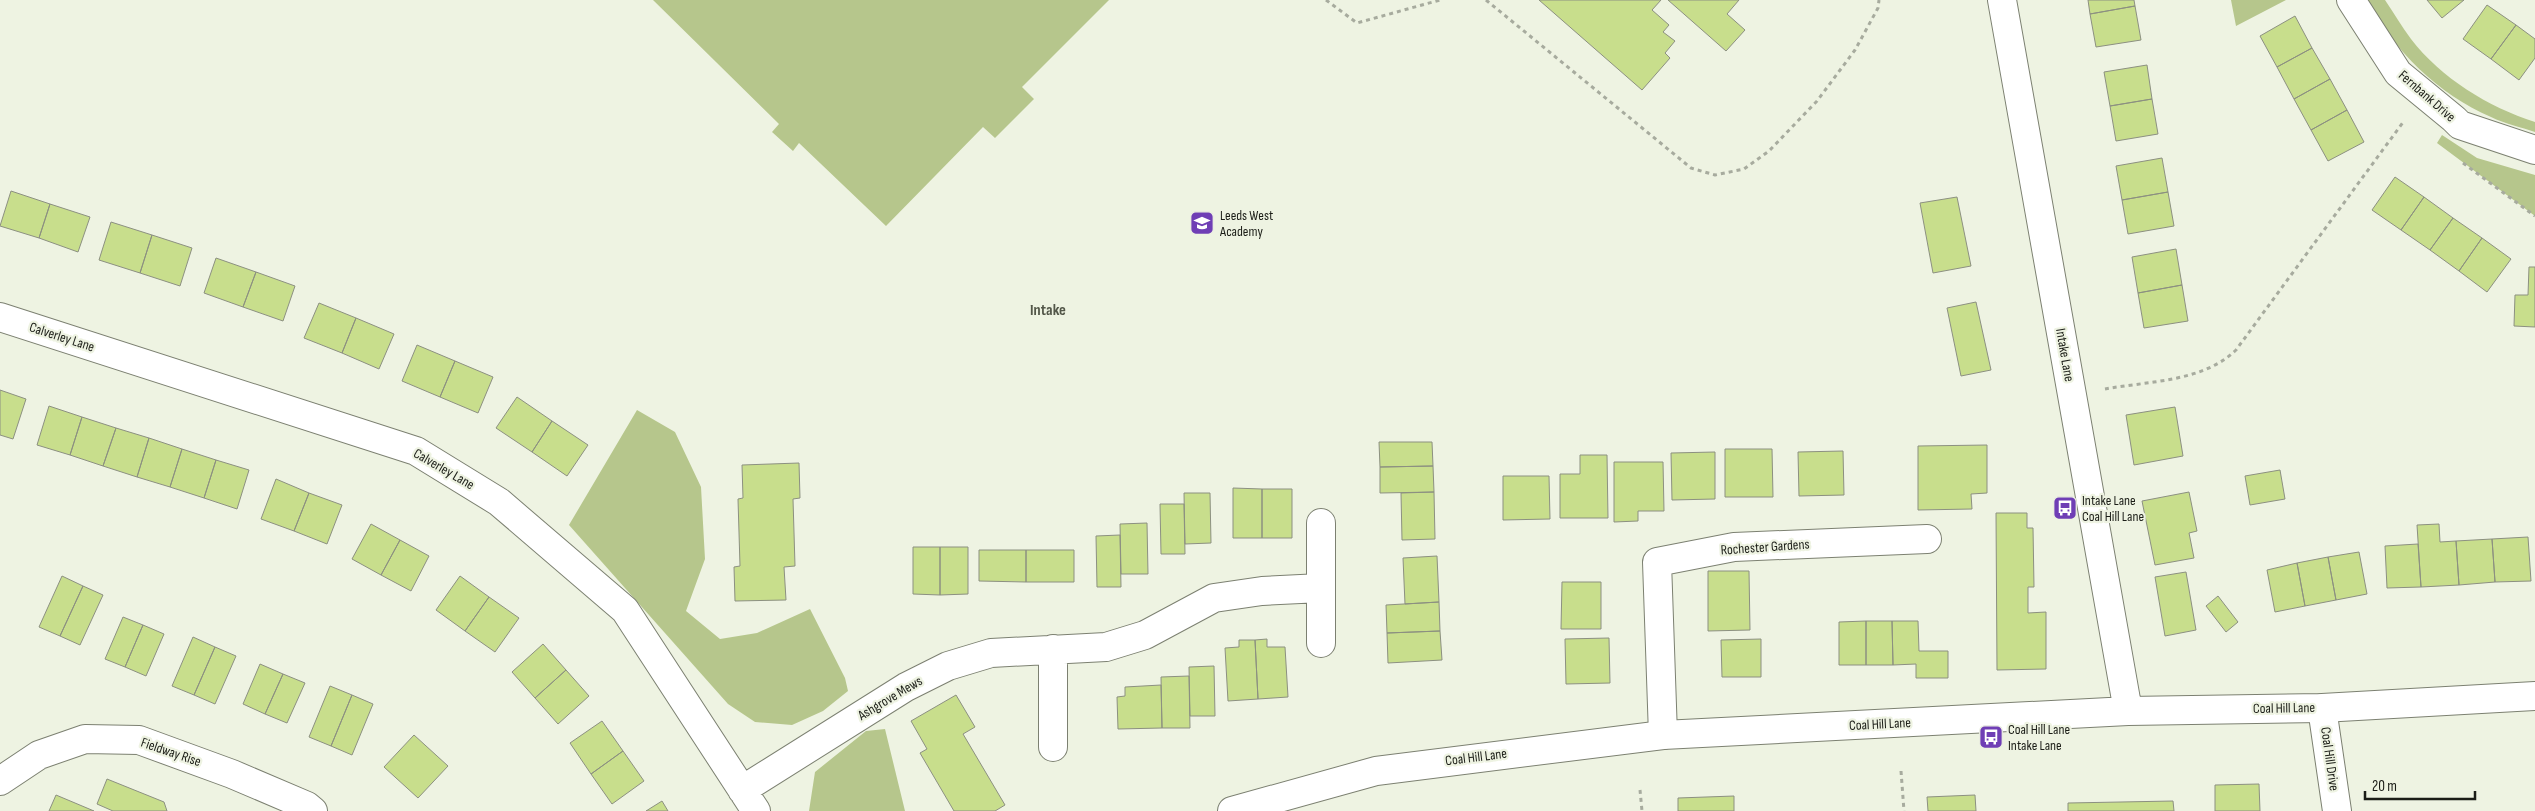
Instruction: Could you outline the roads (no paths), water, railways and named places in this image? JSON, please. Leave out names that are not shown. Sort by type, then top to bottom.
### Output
[{"type":"street","name":"Intake Lane","points":[[2002,0],[2128,711]]},
{"type":"street","name":"Fernbank Drive","points":[[2351,0],[2398,73],[2460,125],[2535,150]]},
{"type":"street","name":"Calverley Lane","points":[[0,317],[416,451],[499,502],[625,610],[749,800]]},
{"type":"street","points":[[1321,523],[1321,643]]},
{"type":"street","name":"Rochester Gardens","points":[[1663,735],[1657,562],[1734,547],[1927,539]]},
{"type":"street","name":"Ashgrove Mews","points":[[749,800],[906,687],[948,666],[991,653],[1106,647],[1145,635],[1214,598],[1262,591],[1321,588]]},
{"type":"street","points":[[1053,649],[1053,747]]},
{"type":"street","name":"Coal Hill Lane","points":[[1232,811],[1376,771],[1663,735],[2128,711],[2322,708],[2535,696]]},
{"type":"street","name":"Coal Hill Drive","points":[[2322,708],[2337,811]]},
{"type":"street","name":"Fieldway Rise","points":[[0,781],[39,754],[84,738],[139,740],[232,774],[307,806],[313,811]]},
{"type":"place","name":"Leeds West Academy","points":[[1202,223]]},
{"type":"place","name":"Intake Lane Coal Hill Lane","points":[[2065,508]]},
{"type":"place","name":"Coal Hill Lane Intake Lane","points":[[1991,737]]},
{"type":"district","name":"Intake","points":[[1048,310]]}]
